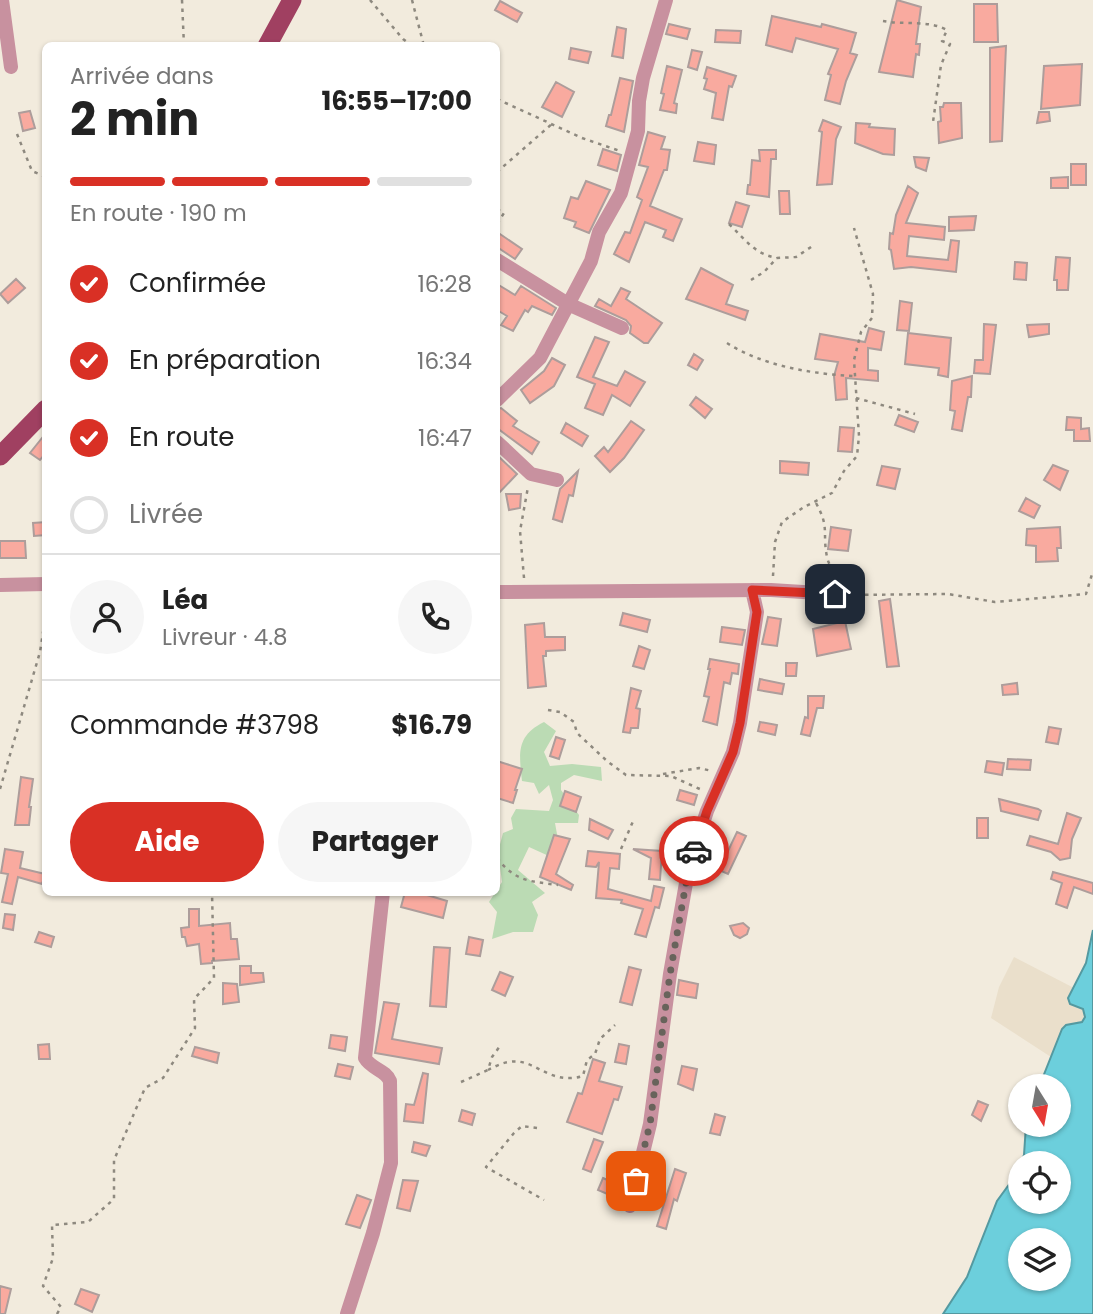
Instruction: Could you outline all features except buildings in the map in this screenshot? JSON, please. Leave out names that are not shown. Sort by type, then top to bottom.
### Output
[{"type":"main road","points":[[269,42],[292,0]]},
{"type":"main road","points":[[0,456],[42,413]]},
{"type":"street","points":[[2,0],[11,67]]},
{"type":"street","points":[[500,397],[538,361],[591,261],[599,232],[621,193],[638,131],[643,78],[666,0]]},
{"type":"street","points":[[500,262],[568,304],[622,328]]},
{"type":"street","points":[[500,445],[531,474],[557,480]]},
{"type":"street","points":[[0,585],[42,584]]},
{"type":"street","points":[[630,1206],[650,1124],[670,974],[689,866],[707,811],[733,752],[740,723],[755,632],[757,607],[752,590]]},
{"type":"street","points":[[500,592],[771,590],[835,594]]},
{"type":"street","points":[[347,1314],[373,1233],[391,1163],[390,1081],[388,1075],[372,1067],[365,1058],[383,896]]},
{"type":"path","points":[[182,0],[184,42]]},
{"type":"path","points":[[370,0],[407,42]]},
{"type":"path","points":[[412,0],[423,42]]},
{"type":"path","points":[[883,21],[908,25],[935,24],[947,30],[942,41],[950,44],[941,65],[933,122]]},
{"type":"path","points":[[500,100],[582,138],[630,155]]},
{"type":"path","points":[[500,169],[553,124]]},
{"type":"path","points":[[17,134],[32,171],[42,175]]},
{"type":"path","points":[[729,224],[752,248],[763,255],[796,257],[814,245]]},
{"type":"path","points":[[771,590],[775,542],[782,522],[804,507],[832,494],[844,471],[858,456],[854,360],[861,332],[872,318],[873,293],[854,228]]},
{"type":"path","points":[[751,280],[764,272],[777,257]]},
{"type":"path","points":[[727,343],[743,354],[799,369],[855,376]]},
{"type":"path","points":[[856,398],[915,414]]},
{"type":"path","points":[[524,591],[520,531],[531,474]]},
{"type":"path","points":[[816,503],[826,520],[827,558],[835,576],[835,594],[948,594],[995,603],[1086,594],[1093,571]]},
{"type":"path","points":[[0,789],[42,639]]},
{"type":"path","points":[[548,710],[560,712],[574,722],[577,733],[626,775],[643,777],[699,768],[724,775]]},
{"type":"path","points":[[660,775],[671,776],[715,795]]},
{"type":"path","points":[[621,849],[634,820]]},
{"type":"path","points":[[500,862],[505,870],[516,877],[558,885]]},
{"type":"path","points":[[57,1314],[61,1307],[43,1286],[54,1258],[52,1225],[88,1222],[114,1199],[114,1160],[145,1088],[163,1078],[195,1028],[194,999],[214,978],[212,896]]},
{"type":"path","points":[[461,1082],[510,1061],[520,1062],[558,1079],[583,1076],[587,1060],[595,1054],[600,1039],[615,1025]]},
{"type":"path","points":[[488,1070],[492,1057],[500,1046]]},
{"type":"path","points":[[537,1128],[522,1126],[486,1167],[544,1199]]},
{"type":"shaded area","points":[[1014,957],[1074,988],[1068,998],[1070,1004],[1080,1006],[1085,1012],[1082,1022],[1066,1025],[1057,1039],[1051,1057],[991,1018],[999,987]]},
{"type":"green space","points":[[544,722],[556,731],[544,752],[550,766],[572,764],[601,767],[602,781],[574,775],[561,783],[561,790],[579,815],[578,823],[555,823],[562,862],[529,847],[518,870],[545,893],[532,902],[538,915],[533,932],[513,932],[492,939],[497,912],[489,902],[493,896],[500,896],[500,844],[503,833],[513,829],[511,818],[516,809],[549,811],[553,800],[549,785],[539,794],[534,783],[522,781],[521,746],[535,727]]},
{"type":"water","points":[[1093,930],[1093,1314],[943,1314],[967,1277],[997,1201],[1008,1186],[1008,1214],[1071,1214],[1071,1151],[1024,1151],[1025,1138],[1071,1138],[1071,1074],[1044,1074],[1062,1029],[1066,1025],[1082,1022],[1085,1017],[1083,1009],[1070,1004],[1068,998],[1086,963]]},
{"type":"way so far","points":[[636,1181],[650,1124],[670,974],[694,851]]},
{"type":"route","points":[[694,851],[707,811],[733,752],[740,723],[757,612],[752,590],[835,594]]}]
